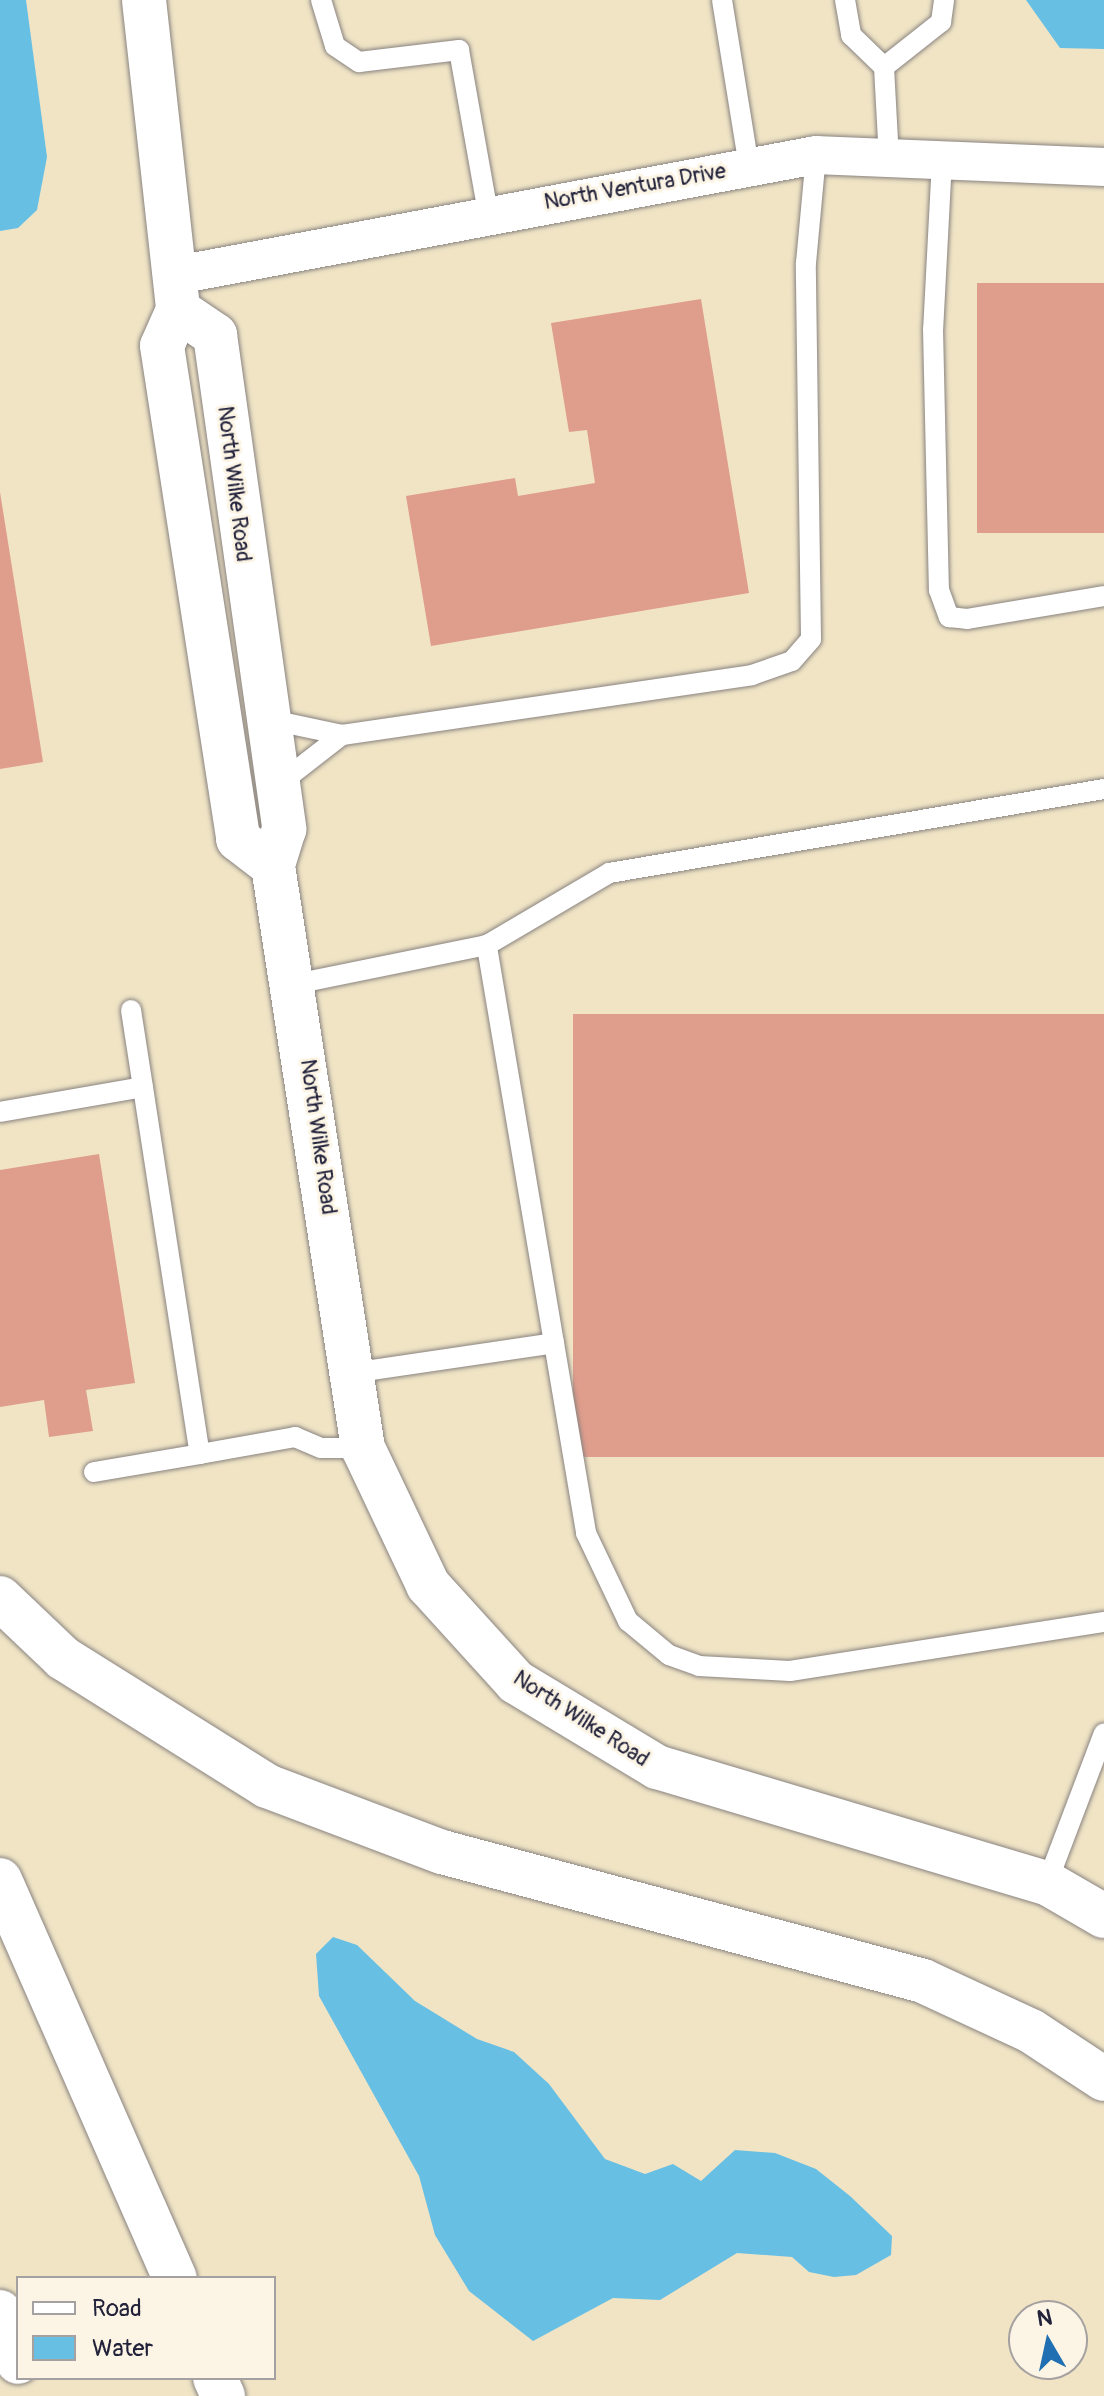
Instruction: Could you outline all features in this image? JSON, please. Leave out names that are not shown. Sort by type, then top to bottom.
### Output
[{"type":"main road","name":"North Wilke Road","points":[[144,0],[175,293],[162,346],[267,719],[284,829],[273,866],[295,984],[363,1448],[428,1585],[516,1682],[657,1767],[1047,1883],[1104,1916]]},
{"type":"main road","name":"North Wilke Road","points":[[216,533],[238,839],[273,866]]},
{"type":"main road","points":[[0,1598],[63,1658],[267,1786],[442,1852],[923,1981],[1031,2031],[1104,2079]]},
{"type":"main road","points":[[0,1880],[174,2276]]},
{"type":"main road","points":[[0,2312],[16,2356]]},
{"type":"street","name":"North Ventura Drive","points":[[175,293],[488,213],[816,155],[1104,167]]},
{"type":"lane","points":[[321,0],[335,46],[359,62],[459,50],[488,213]]},
{"type":"lane","points":[[722,0],[749,166]]},
{"type":"lane","points":[[845,0],[851,35],[884,67],[889,158]]},
{"type":"lane","points":[[884,67],[941,22],[944,0]]},
{"type":"lane","points":[[267,719],[342,735],[752,675],[792,661],[811,639],[806,263],[816,155]]},
{"type":"lane","points":[[942,160],[933,329],[939,590],[949,617],[967,619],[1104,596]]},
{"type":"lane","points":[[277,785],[342,735]]},
{"type":"lane","points":[[295,984],[487,945],[609,873],[1104,789]]},
{"type":"lane","points":[[487,945],[586,1533],[628,1621],[669,1655],[733,1672],[790,1671],[1104,1622]]},
{"type":"lane","points":[[131,1010],[200,1454]]},
{"type":"lane","points":[[0,1112],[143,1087]]},
{"type":"lane","points":[[352,1373],[554,1343]]},
{"type":"lane","points":[[94,1472],[295,1437],[321,1448],[363,1448]]},
{"type":"lane","points":[[1047,1883],[1104,1733]]},
{"type":"water","points":[[0,0],[26,0],[47,157],[37,210],[18,228],[0,231]]},
{"type":"water","points":[[1026,0],[1104,0],[1104,49],[1060,48]]},
{"type":"water","points":[[333,1937],[357,1945],[415,2001],[477,2039],[514,2052],[549,2084],[605,2159],[645,2174],[673,2164],[701,2181],[735,2150],[775,2153],[816,2169],[850,2196],[892,2236],[891,2255],[856,2275],[834,2277],[809,2272],[792,2257],[737,2253],[660,2300],[613,2298],[533,2341],[469,2291],[435,2235],[419,2176],[319,1996],[316,1954]]},
{"type":"building","points":[[977,283],[1104,283],[1104,533],[977,533]]},
{"type":"building","points":[[701,299],[749,593],[431,646],[406,496],[515,478],[518,496],[595,483],[587,430],[569,432],[551,323]]},
{"type":"building","points":[[0,492],[43,762],[0,769]]},
{"type":"building","points":[[573,1014],[1104,1014],[1104,1457],[573,1457]]},
{"type":"building","points":[[99,1154],[135,1383],[86,1390],[93,1431],[49,1437],[44,1400],[0,1407],[0,1170]]}]
